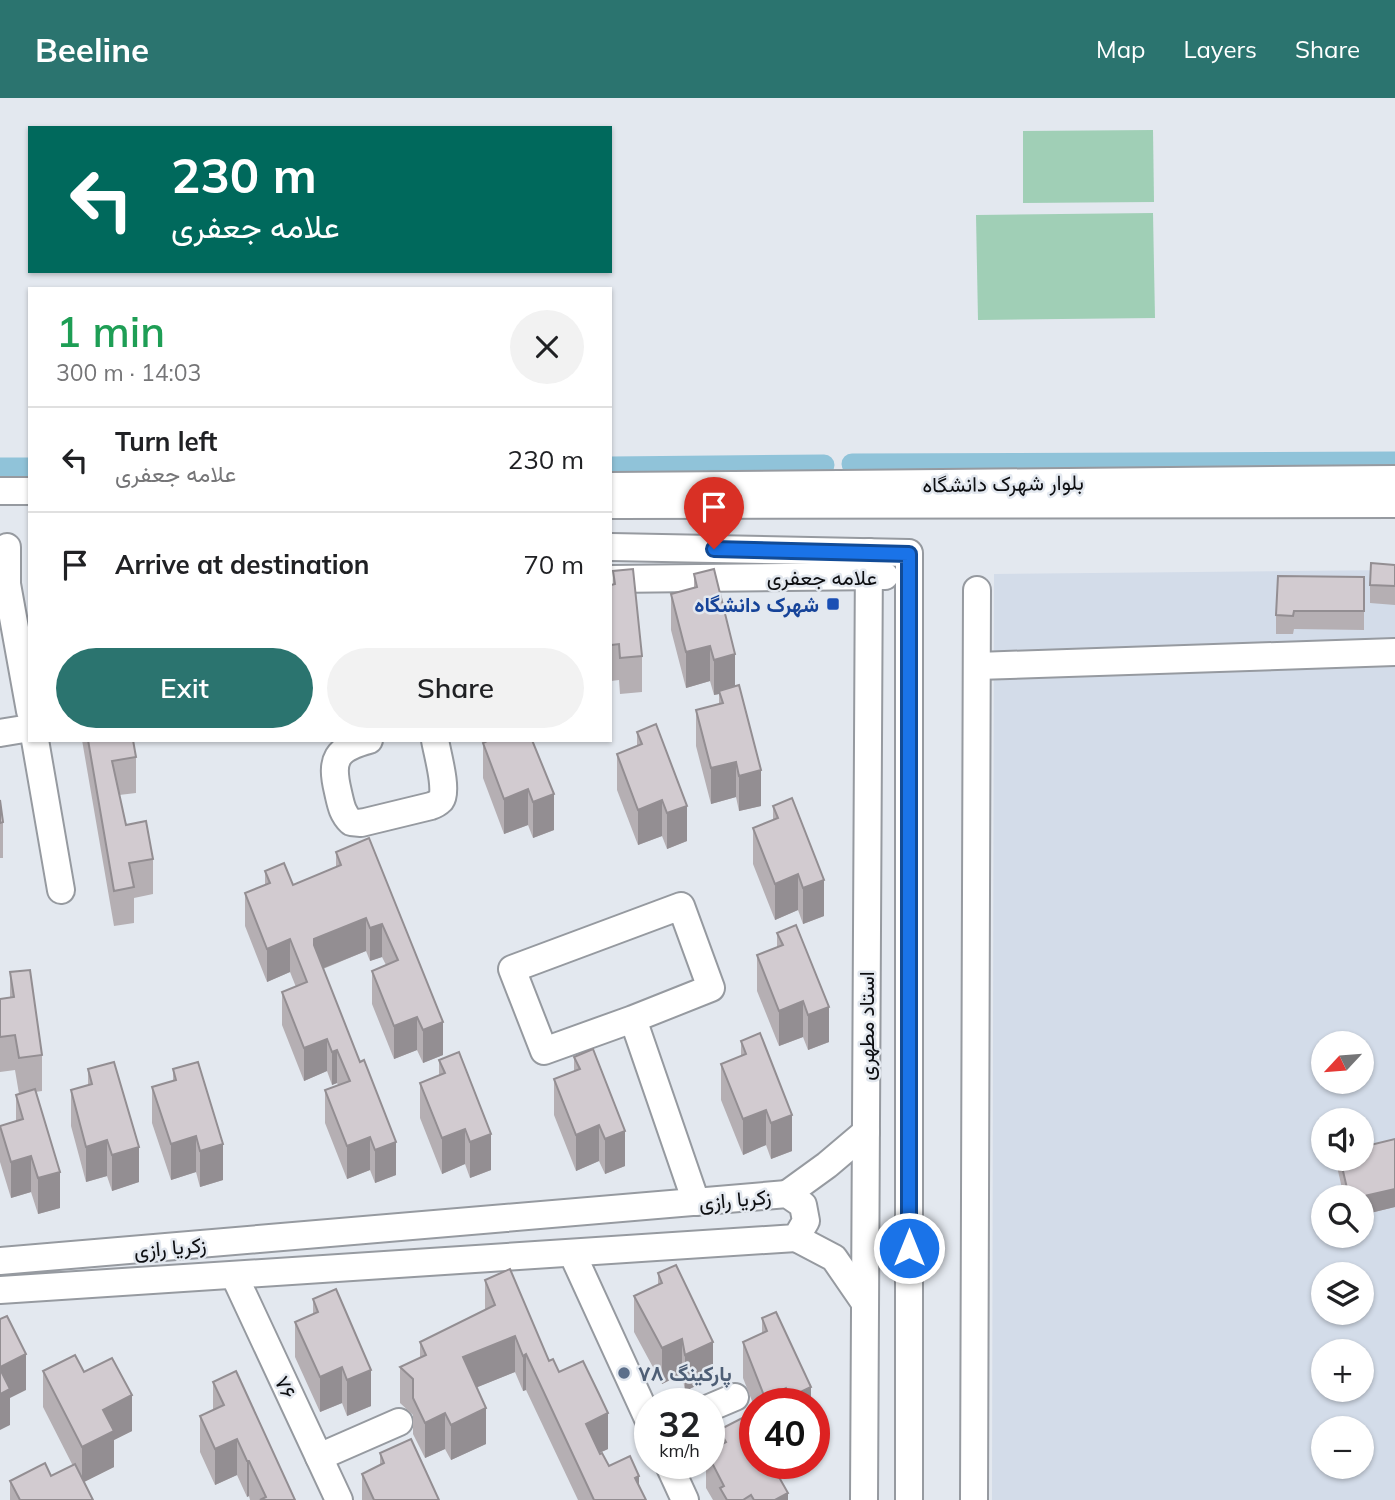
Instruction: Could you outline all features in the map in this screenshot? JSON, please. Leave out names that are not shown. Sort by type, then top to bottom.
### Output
[{"type":"street","name":"بلوار شهرک دانشگاه","points":[[612,486],[1395,479]]},
{"type":"street","points":[[0,491],[28,491]]},
{"type":"street","name":"بلوار شهرک دانشگاه","points":[[612,505],[1395,504]]},
{"type":"street","points":[[0,510],[28,509]]},
{"type":"street","points":[[12,547],[12,584],[28,697]]},
{"type":"street","name":"علامه جعفری","points":[[612,547],[908,565]]},
{"type":"street","name":"علامه جعفری","points":[[612,579],[870,564]]},
{"type":"street","name":"استاد مطهری","points":[[864,1500],[870,564]]},
{"type":"street","name":"استاد مطهری","points":[[908,565],[909,1500]]},
{"type":"street","points":[[974,1500],[977,590]]},
{"type":"street","points":[[977,666],[1395,652]]},
{"type":"street","points":[[0,733],[28,729]]},
{"type":"street","points":[[35,742],[61,890]]},
{"type":"street","points":[[362,742],[341,752],[334,763],[334,776],[343,814],[351,822],[361,823],[431,806],[440,801],[443,795],[442,782],[435,742]]},
{"type":"street","points":[[681,906],[711,988],[633,1019],[544,1051],[512,969],[681,906]]},
{"type":"street","points":[[633,1019],[696,1202]]},
{"type":"street","points":[[787,1194],[866,1132]]},
{"type":"street","name":"زکریا رازی","points":[[0,1261],[787,1194],[803,1205],[806,1221],[796,1238],[0,1290]]},
{"type":"street","points":[[634,1208],[637,1248]]},
{"type":"street","points":[[796,1238],[834,1258],[865,1303]]},
{"type":"street","points":[[277,1239],[279,1272]]},
{"type":"street","points":[[572,1253],[634,1388]]},
{"type":"street","name":"۷۶","points":[[234,1275],[339,1500]]},
{"type":"street","points":[[725,1401],[735,1397]]},
{"type":"street","points":[[319,1457],[399,1422]]},
{"type":"street","points":[[675,1479],[685,1500]]},
{"type":"shaded area","points":[[1395,570],[1395,1500],[992,1500],[994,574]]},
{"type":"green space","points":[[1153,130],[1154,202],[1023,203],[1023,131]]},
{"type":"green space","points":[[1153,213],[1155,318],[978,320],[976,215]]},
{"type":"building","points":[[1371,563],[1395,565],[1395,586],[1370,585]]},
{"type":"building","points":[[633,569],[642,656],[620,658],[619,644],[612,645],[612,585],[615,584],[613,571]]},
{"type":"building","points":[[714,569],[735,654],[714,660],[710,646],[686,652],[671,594],[697,587],[694,574]]},
{"type":"building","points":[[1278,576],[1364,577],[1364,611],[1294,611],[1293,616],[1276,615]]},
{"type":"building","points":[[739,685],[761,770],[739,776],[736,762],[711,768],[696,710],[723,703],[719,691]]},
{"type":"building","points":[[656,724],[687,806],[667,813],[662,800],[638,810],[617,754],[642,744],[637,732]]},
{"type":"building","points":[[88,742],[133,742],[136,757],[112,761],[126,825],[146,821],[153,859],[129,863],[134,887],[114,891]]},
{"type":"building","points":[[533,742],[554,794],[533,802],[528,789],[504,799],[483,743]]},
{"type":"building","points":[[792,798],[824,880],[803,888],[798,874],[775,884],[753,828],[778,818],[773,806]]},
{"type":"building","points":[[0,800],[3,822],[0,823]]},
{"type":"building","points":[[369,838],[443,1022],[423,1030],[417,1017],[394,1026],[372,971],[398,960],[382,924],[370,928],[366,918],[314,939],[314,945],[360,1062],[364,1060],[396,1142],[375,1150],[370,1137],[347,1146],[325,1090],[350,1081],[337,1050],[332,1052],[327,1039],[304,1048],[282,992],[307,982],[290,939],[267,949],[245,893],[270,883],[265,871],[284,863],[293,885],[341,865],[336,852]]},
{"type":"building","points":[[796,925],[829,1007],[808,1015],[803,1001],[779,1011],[757,955],[783,945],[777,933]]},
{"type":"building","points":[[30,970],[42,1055],[19,1058],[15,1035],[0,1037],[0,999],[14,997],[10,972]]},
{"type":"building","points":[[760,1033],[792,1115],[771,1123],[766,1110],[743,1119],[721,1064],[746,1054],[741,1041]]},
{"type":"building","points":[[593,1049],[625,1131],[605,1139],[599,1125],[576,1135],[554,1079],[580,1069],[574,1057]]},
{"type":"building","points":[[459,1052],[491,1134],[470,1142],[465,1129],[442,1138],[420,1083],[445,1073],[439,1060]]},
{"type":"building","points":[[114,1062],[139,1147],[112,1155],[107,1140],[86,1147],[71,1090],[92,1084],[88,1069]]},
{"type":"building","points":[[198,1062],[223,1144],[200,1151],[196,1136],[171,1144],[152,1087],[176,1080],[173,1069]]},
{"type":"building","points":[[35,1089],[60,1172],[38,1178],[31,1156],[11,1162],[0,1126],[23,1119],[16,1095]]},
{"type":"building","points":[[1395,1139],[1395,1189],[1374,1194],[1374,1185],[1346,1185],[1343,1171],[1374,1171],[1374,1144]]},
{"type":"building","points":[[676,1265],[713,1342],[685,1355],[682,1339],[662,1348],[634,1296],[662,1283],[658,1273]]},
{"type":"building","points":[[510,1269],[549,1361],[553,1359],[559,1372],[583,1361],[608,1413],[586,1424],[600,1454],[602,1453],[609,1466],[630,1456],[634,1465],[634,1479],[646,1500],[594,1500],[515,1336],[463,1357],[486,1408],[451,1425],[445,1413],[425,1423],[413,1398],[413,1379],[400,1367],[426,1355],[420,1342],[495,1305],[485,1280]]},
{"type":"building","points":[[336,1289],[371,1370],[347,1380],[342,1367],[320,1377],[295,1322],[318,1312],[313,1299]]},
{"type":"building","points":[[776,1312],[811,1387],[761,1388],[743,1342],[767,1331],[762,1318]]},
{"type":"building","points":[[7,1316],[26,1354],[0,1367],[0,1319]]},
{"type":"building","points":[[75,1355],[84,1372],[112,1358],[132,1395],[103,1410],[114,1431],[82,1447],[43,1371]]},
{"type":"building","points":[[0,1369],[10,1389],[0,1394]]},
{"type":"building","points":[[236,1371],[295,1500],[260,1500],[266,1497],[237,1439],[215,1449],[200,1416],[224,1405],[213,1382]]},
{"type":"building","points":[[739,1420],[739,1479],[780,1479],[788,1493],[775,1500],[754,1500],[751,1495],[743,1500],[727,1500],[720,1488],[724,1486],[720,1479],[725,1479],[725,1427]]},
{"type":"building","points":[[411,1439],[439,1500],[374,1500],[362,1474],[384,1463],[380,1453]]},
{"type":"building","points":[[45,1463],[51,1476],[75,1464],[93,1500],[20,1500],[10,1481]]},
{"type":"waterway","points":[[852,464],[1395,462]]},
{"type":"waterway","points":[[612,467],[824,465]]},
{"type":"waterway","points":[[0,468],[28,468]]},
{"type":"place","name":"شهرک دانشگاه","points":[[833,604]]},
{"type":"place","name":"پارکینگ ۷۸","points":[[624,1373]]},
{"type":"route","points":[[714,549],[909,554],[909,1248]]}]
